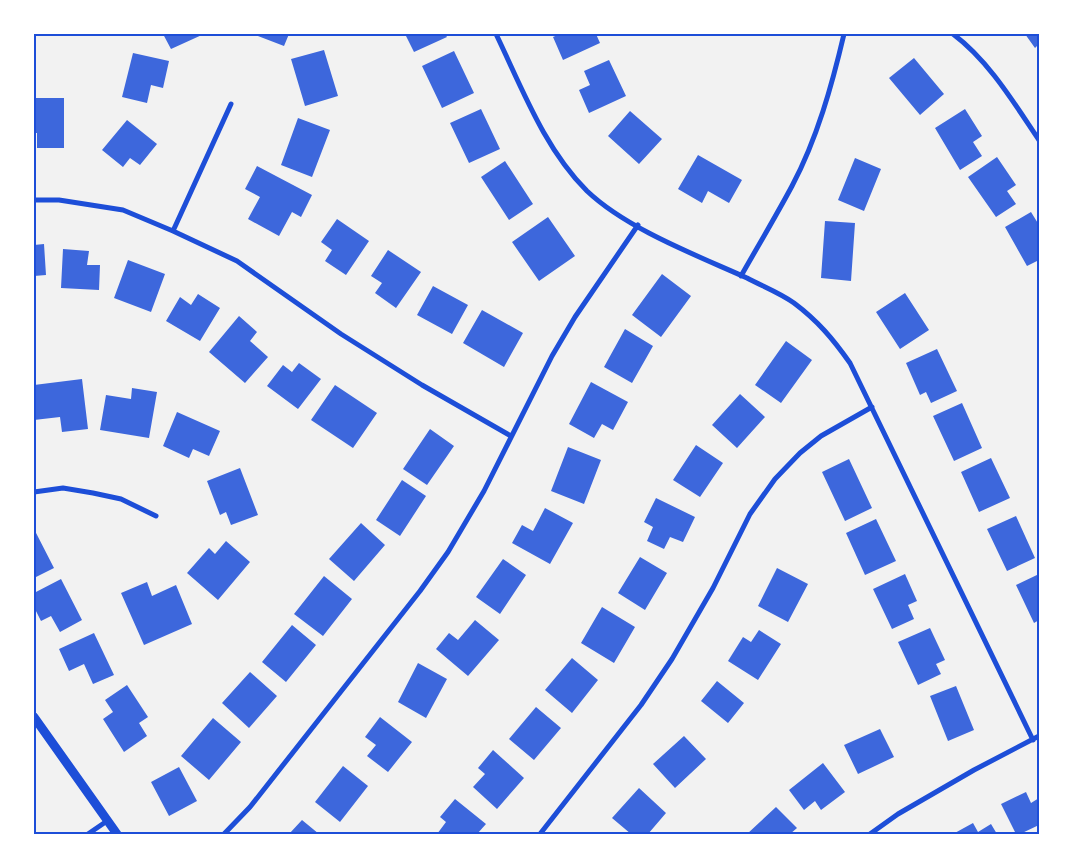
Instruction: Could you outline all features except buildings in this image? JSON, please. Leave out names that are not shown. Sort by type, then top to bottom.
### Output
[{"type":"street","points":[[496,34],[540,126],[554,150],[588,191],[608,208],[669,243],[792,302],[832,336],[850,364],[872,407],[1033,740]]},
{"type":"street","points":[[741,276],[793,185],[813,139],[831,86],[844,34]]},
{"type":"street","points":[[953,34],[962,41],[997,80],[1039,140]]},
{"type":"street","points":[[173,230],[231,104]]},
{"type":"street","points":[[34,200],[60,200],[123,210],[173,230],[237,261],[357,344],[422,386],[511,436]]},
{"type":"street","points":[[224,834],[262,791],[420,591],[448,552],[484,491],[552,356],[576,316],[638,225]]},
{"type":"street","points":[[540,834],[641,705],[672,659],[714,588],[750,514],[775,479],[800,453],[821,436],[872,407]]},
{"type":"street","points":[[34,492],[63,488],[93,493],[121,499],[156,516]]},
{"type":"street","points":[[34,717],[117,834]]},
{"type":"street","points":[[870,834],[906,809],[1039,736]]},
{"type":"street","points":[[88,834],[108,821]]}]
